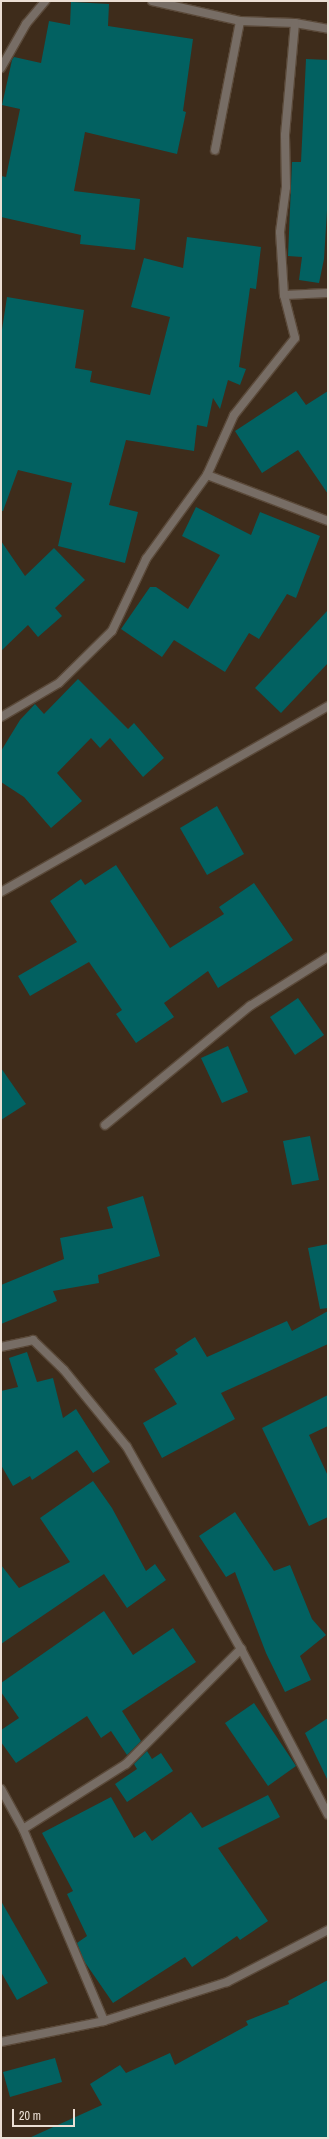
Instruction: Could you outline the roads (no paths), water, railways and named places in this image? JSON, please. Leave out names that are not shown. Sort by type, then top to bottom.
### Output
[{"type":"street","points":[[1,68],[26,24],[45,1]]},
{"type":"street","points":[[152,1],[240,21],[295,23],[328,29]]},
{"type":"street","points":[[215,150],[240,21]]},
{"type":"street","points":[[1,717],[58,683],[112,632],[146,559],[207,475],[234,415],[295,338],[284,295],[280,232],[286,187],[285,135],[295,23]]},
{"type":"street","points":[[284,295],[328,293]]},
{"type":"street","points":[[207,475],[328,521]]},
{"type":"street","points":[[1,892],[328,706]]},
{"type":"street","points":[[105,1125],[250,1006],[328,957]]},
{"type":"street","points":[[1,1347],[33,1340],[64,1370],[127,1447],[241,1649],[328,1815]]},
{"type":"street","points":[[23,1829],[126,1764],[241,1649]]},
{"type":"street","points":[[1,1789],[23,1829],[104,2022]]},
{"type":"street","points":[[1,2042],[104,2022],[226,1982],[328,1930]]}]
